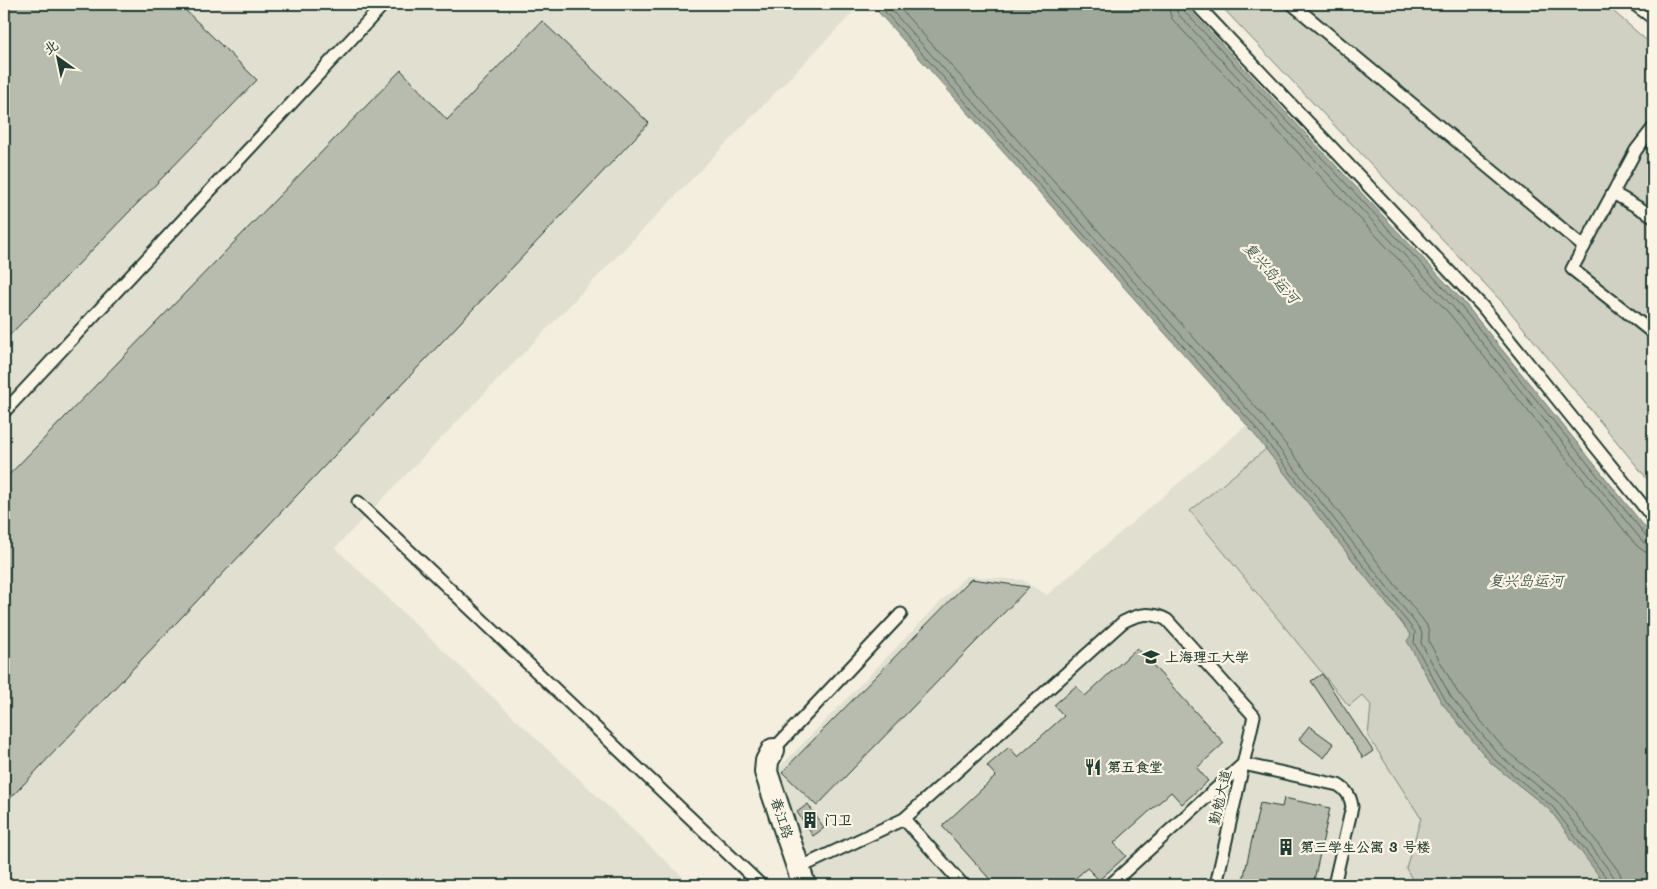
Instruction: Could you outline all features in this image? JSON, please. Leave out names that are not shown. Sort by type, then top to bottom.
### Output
[{"type":"street","name":"春江路","points":[[773,750],[767,761],[766,772],[801,877]]},
{"type":"lane","points":[[4,412],[384,4]]},
{"type":"lane","points":[[1196,4],[1482,306],[1653,518]]},
{"type":"lane","points":[[1292,4],[1584,247]]},
{"type":"lane","points":[[1634,4],[1653,18]]},
{"type":"lane","points":[[1653,128],[1636,150],[1572,269],[1653,334]]},
{"type":"lane","points":[[1613,193],[1653,216]]},
{"type":"lane","points":[[358,502],[761,885]]},
{"type":"lane","points":[[773,750],[901,614]]},
{"type":"lane","name":"勤勉大道","points":[[904,820],[1122,622],[1134,616],[1152,614],[1167,620],[1254,716],[1216,885]]},
{"type":"lane","points":[[1112,885],[1243,764],[1338,785],[1344,788],[1351,800],[1352,807],[1334,885]]},
{"type":"lane","points":[[801,877],[904,820],[964,885]]},
{"type":"shaded area","points":[[4,4],[861,4],[335,548],[691,885],[4,885]]},
{"type":"shaded area","points":[[1219,4],[1605,4],[1653,46],[1653,486],[1503,303]]},
{"type":"shaded area","name":"上海理工大学","points":[[1247,425],[1412,636],[1442,703],[1491,763],[1606,885],[817,885],[777,770],[966,576],[1022,580],[1047,595]]},
{"type":"shaded area","points":[[1266,449],[1412,636],[1408,642],[1442,703],[1491,763],[1550,810],[1606,885],[1415,885],[1406,868],[1421,818],[1368,736],[1371,705],[1362,695],[1349,706],[1190,511]]},
{"type":"water","name":"复兴岛运河","points":[[871,4],[1184,4],[1462,300],[1653,537],[1653,885],[1606,885],[1550,810],[1491,763],[1442,703],[1407,641],[1411,635],[1247,425]]},
{"type":"building","points":[[7,4],[179,4],[257,80],[4,341],[4,7]]},
{"type":"building","points":[[542,21],[649,123],[4,805],[4,480],[401,70],[447,120]]},
{"type":"building","points":[[971,579],[1029,587],[817,806],[782,772]]},
{"type":"building","name":"第五食堂","points":[[1137,648],[1224,743],[1197,768],[1208,781],[1182,804],[1171,792],[1114,843],[1126,856],[1099,880],[1087,868],[1068,885],[995,885],[942,826],[996,776],[987,766],[1009,747],[1018,757],[1064,716],[1054,705],[1076,686],[1085,696]]},
{"type":"building","points":[[1322,674],[1373,751],[1363,758],[1311,681]]},
{"type":"building","points":[[1309,726],[1334,744],[1324,758],[1299,739]]},
{"type":"building","name":"第三学生公寓 3 号楼","points":[[1284,798],[1330,808],[1313,885],[1242,885],[1260,803],[1282,807]]},
{"type":"building","name":"门卫","points":[[808,804],[824,828],[813,836],[797,812]]},
{"type":"place","name":"上海理工大学","points":[[1151,657]]},
{"type":"place","name":"第五食堂","points":[[1093,767]]},
{"type":"place","name":"门卫","points":[[810,820]]},
{"type":"place","name":"第三学生公寓 3 号楼","points":[[1286,847]]}]
